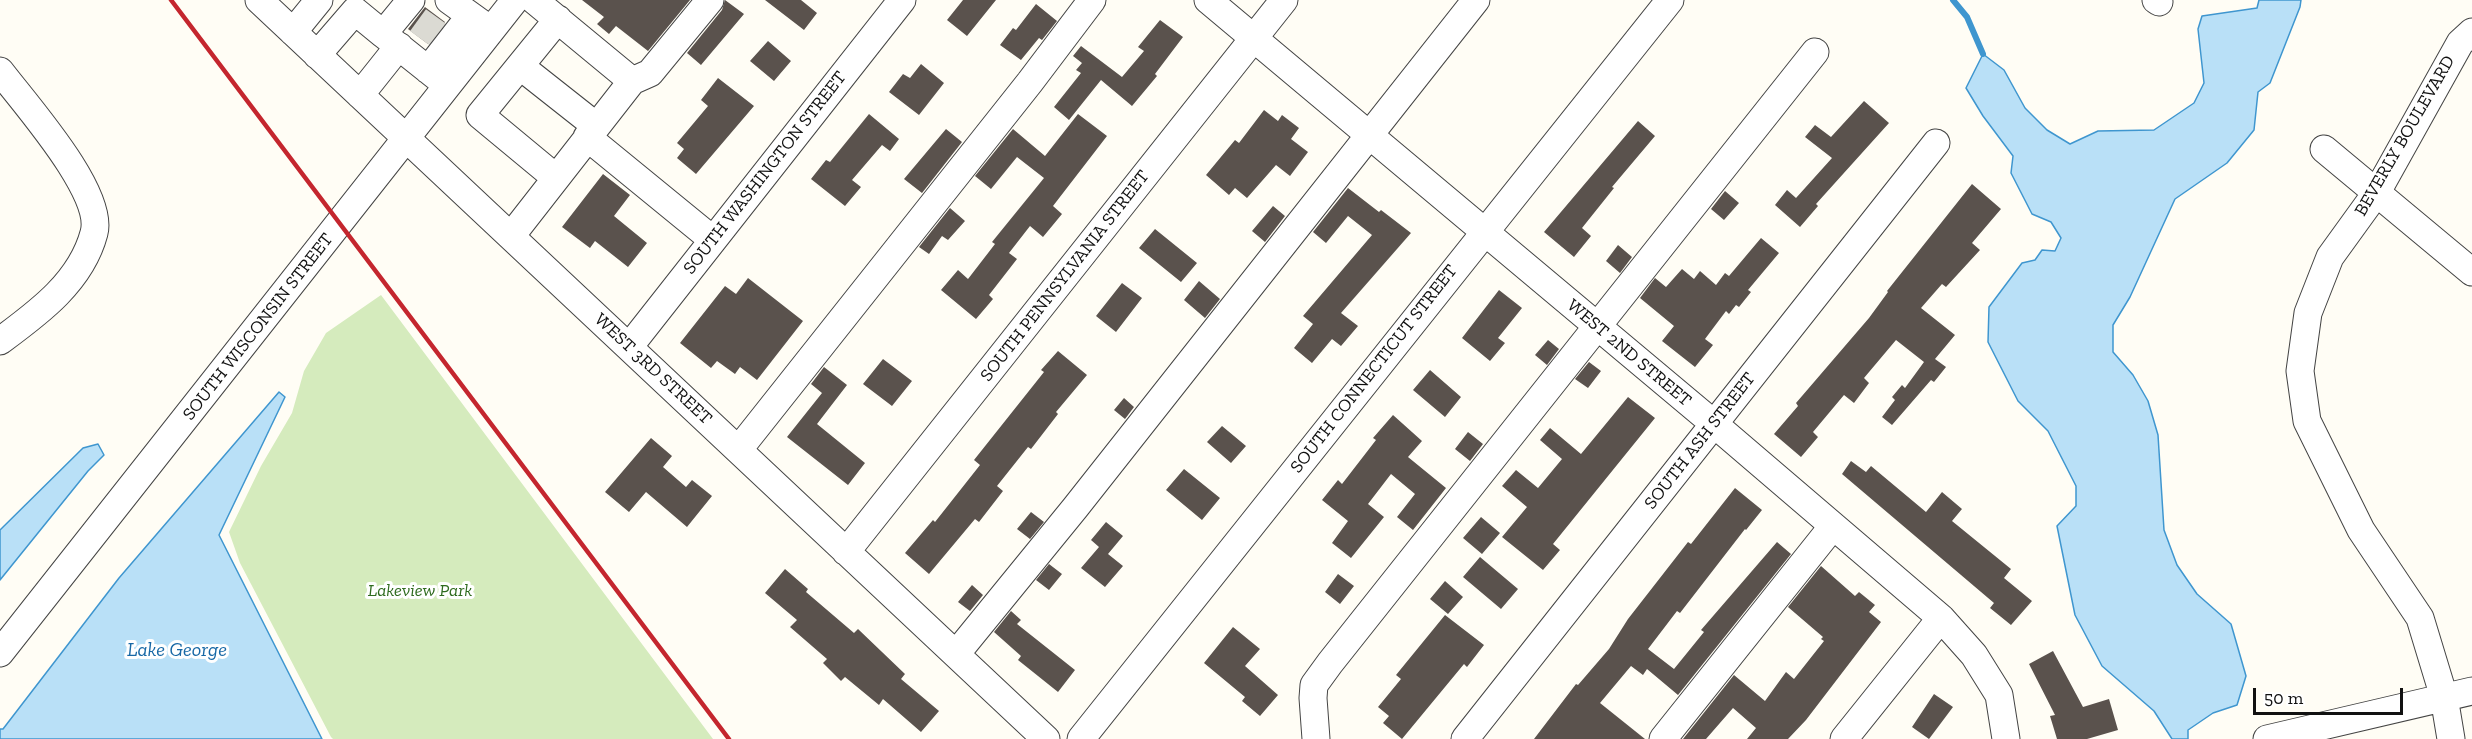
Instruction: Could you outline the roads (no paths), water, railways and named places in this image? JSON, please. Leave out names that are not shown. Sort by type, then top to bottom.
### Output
[{"type":"street","name":"WEST 3RD STREET","points":[[259,0],[739,448],[846,552],[1046,739]]},
{"type":"street","points":[[293,32],[319,0]]},
{"type":"street","points":[[411,0],[415,55]]},
{"type":"street","name":"SOUTH WISCONSIN STREET","points":[[0,653],[406,137],[415,55],[459,13],[515,0]]},
{"type":"street","points":[[534,0],[632,81]]},
{"type":"street","points":[[511,236],[632,81],[650,73],[710,0]]},
{"type":"street","name":"SOUTH WASHINGTON STREET","points":[[629,347],[902,0]]},
{"type":"street","points":[[739,448],[1030,82],[1092,0]]},
{"type":"street","name":"WEST 2ND STREET","points":[[1208,0],[1713,423],[1941,618],[1974,655],[1999,695],[2006,739]]},
{"type":"street","name":"SOUTH PENNSYLVANIA STREET","points":[[846,552],[1284,0]]},
{"type":"street","points":[[956,654],[1075,508],[1476,0]]},
{"type":"street","name":"SOUTH CONNECTICUT STREET","points":[[1081,739],[1670,0]]},
{"type":"street","points":[[317,55],[348,5],[415,55]]},
{"type":"street","points":[[556,178],[480,115],[558,19]]},
{"type":"street","name":"BEVERLY BOULEVARD","points":[[2451,739],[2444,698],[2420,618],[2361,530],[2307,421],[2300,371],[2308,313],[2330,257],[2377,192],[2460,44],[2472,33]]},
{"type":"street","points":[[1316,739],[1314,685],[1815,52]]},
{"type":"street","points":[[360,95],[415,55]]},
{"type":"street","points":[[520,66],[713,240]]},
{"type":"street","points":[[0,71],[75,170],[89,195],[94,231],[78,271],[38,313],[0,341]]},
{"type":"street","name":"SOUTH ASH STREET","points":[[1466,739],[1936,143]]},
{"type":"street","points":[[2324,149],[2472,272]]},
{"type":"street","points":[[1663,739],[1833,526]]},
{"type":"street","points":[[1844,739],[1941,618]]},
{"type":"street","points":[[2267,739],[2472,692]]},
{"type":"water","points":[[2259,0],[2301,0],[2270,83],[2258,92],[2254,130],[2227,163],[2175,199],[2130,297],[2113,325],[2113,352],[2133,375],[2148,401],[2158,435],[2164,530],[2177,565],[2197,594],[2231,624],[2246,676],[2237,705],[2213,713],[2188,730],[2188,739],[2172,739],[2154,711],[2102,666],[2075,615],[2057,526],[2076,506],[2076,486],[2048,431],[2018,401],[1988,342],[1989,307],[2022,263],[2035,260],[2042,250],[2055,251],[2061,238],[2051,222],[2032,214],[2011,173],[2013,156],[1983,116],[1966,88],[1983,54],[2004,70],[2025,108],[2047,130],[2070,144],[2098,131],[2154,130],[2194,103],[2204,83],[2198,29],[2202,16],[2257,8]]},
{"type":"water","name":"Lake George","points":[[279,392],[285,397],[219,535],[322,739],[0,739],[0,729],[3,729],[119,578]]},
{"type":"water","points":[[98,444],[104,455],[88,471],[0,580],[0,530],[83,448]]},
{"type":"waterway","points":[[1953,0],[1967,17],[1983,54]]},
{"type":"tunnel","points":[[421,39],[437,17]]},
{"type":"railway","points":[[171,0],[729,739]]},
{"type":"park label","name":"Lakeview Park","points":[[420,591]]}]
